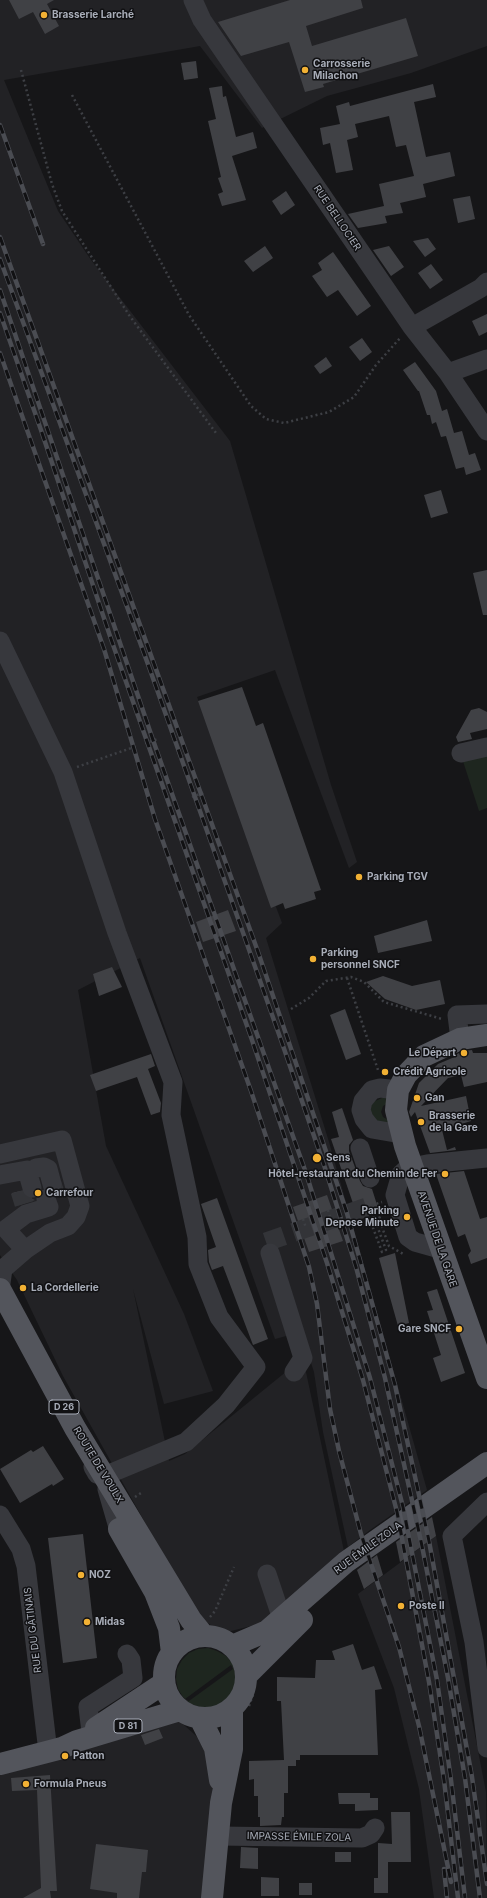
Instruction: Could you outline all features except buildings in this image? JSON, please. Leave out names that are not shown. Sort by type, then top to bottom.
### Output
[{"type":"main road","points":[[402,1082],[424,1056],[460,1038],[487,1035]]},
{"type":"main road","name":"AVENUE DE LA GARE","points":[[402,1082],[396,1110],[401,1134],[411,1166],[487,1378]]},
{"type":"main road","name":"ROUTE DE VOULX","points":[[0,1289],[75,1428],[191,1620],[206,1628]]},
{"type":"main road","name":"ROUTE DE VOULX","points":[[0,1315],[80,1453],[118,1527],[155,1592],[169,1628],[172,1653]]},
{"type":"main road","name":"RUE ÉMILE ZOLA","points":[[232,1646],[267,1631],[346,1562],[487,1463]]},
{"type":"main road","name":"RUE ÉMILE ZOLA","points":[[250,1682],[316,1606],[351,1577],[487,1479]]},
{"type":"main road","points":[[212,1898],[221,1803],[240,1709],[242,1697],[250,1682],[244,1662],[232,1646],[206,1628],[177,1647],[172,1653],[165,1667],[164,1683],[169,1698],[180,1710],[200,1718],[220,1716],[240,1709]]},
{"type":"main road","name":"D 81","points":[[84,1736],[164,1683]]},
{"type":"main road","name":"D 81","points":[[0,1764],[48,1752],[84,1736],[180,1710]]},
{"type":"main road","points":[[200,1718],[218,1756],[221,1803]]},
{"type":"street","name":"RUE BELLOCIER","points":[[193,0],[202,20],[412,328],[448,373],[487,431]]},
{"type":"street","points":[[412,328],[481,288],[487,282]]},
{"type":"street","points":[[448,373],[487,359]]},
{"type":"street","points":[[0,641],[63,772],[118,933],[173,1082],[171,1114],[197,1237],[198,1264],[219,1317],[256,1367],[226,1405],[186,1442],[104,1476],[97,1474],[87,1457],[80,1453]]},
{"type":"street","points":[[461,753],[487,747]]},
{"type":"street","points":[[460,1038],[457,1015],[487,1014]]},
{"type":"street","points":[[401,1134],[372,1129],[364,1119],[361,1110],[363,1101],[372,1090],[402,1082]]},
{"type":"street","points":[[0,1154],[62,1140],[80,1206],[76,1217],[68,1226],[50,1233],[25,1250],[3,1269],[0,1289]]},
{"type":"street","points":[[360,1148],[370,1178]]},
{"type":"street","points":[[411,1166],[487,1158]]},
{"type":"street","points":[[25,1250],[2,1227],[38,1198],[48,1169],[44,1167],[19,1172],[38,1198]]},
{"type":"street","points":[[270,1254],[302,1358],[294,1372]]},
{"type":"street","points":[[117,1496],[119,1482],[134,1464]]},
{"type":"street","points":[[104,1476],[118,1527]]},
{"type":"street","points":[[487,1502],[452,1536],[474,1642],[487,1748]]},
{"type":"street","name":"RUE DU GÂTINAIS","points":[[0,1515],[20,1549],[26,1566],[48,1752]]},
{"type":"street","points":[[267,1574],[282,1619]]},
{"type":"street","points":[[84,1736],[88,1707],[133,1678],[130,1660],[127,1654]]},
{"type":"street","name":"IMPASSE ÉMILE ZOLA","points":[[218,1836],[362,1838],[371,1834],[375,1828]]},
{"type":"path","points":[[21,70],[52,184],[62,211],[129,315],[216,433]]},
{"type":"path","points":[[72,95],[189,315],[251,406],[266,419],[284,423],[329,412],[354,397],[376,365],[412,328]]},
{"type":"path","points":[[145,743],[158,739]]},
{"type":"path","points":[[63,772],[137,746]]},
{"type":"path","points":[[192,797],[205,792]]},
{"type":"path","points":[[291,1009],[309,998],[326,981],[351,977],[364,982],[384,1002],[447,1020]]},
{"type":"path","points":[[347,978],[378,1070]]},
{"type":"path","points":[[367,1207],[378,1204]]},
{"type":"path","points":[[328,1210],[334,1230]]},
{"type":"path","points":[[365,1218],[369,1217],[382,1252],[386,1250],[372,1212]]},
{"type":"path","points":[[303,1219],[306,1228]]},
{"type":"path","points":[[206,1628],[234,1567]]},
{"type":"path","points":[[240,1709],[250,1682]]},
{"type":"shaded area","points":[[0,0],[487,0],[487,46],[411,73],[327,96],[262,128],[200,46],[4,80],[58,211],[91,260],[230,441],[331,785],[357,862],[349,868],[275,670],[197,697],[282,923],[266,938],[329,1142],[427,1490],[348,1547],[323,1432],[314,1372],[301,1332],[275,1339],[140,958],[78,990],[106,1146],[184,1314],[213,1391],[164,1404],[133,1289],[169,1461],[185,1454],[303,1358],[345,1556],[267,1622],[223,1633],[203,1620],[189,1601],[63,1376],[17,1280],[0,1255]]},
{"type":"shaded area","points":[[487,755],[487,808],[479,811],[463,761]]},
{"type":"shaded area","points":[[382,1098],[388,1098],[388,1103],[383,1106],[381,1112],[383,1117],[388,1120],[388,1126],[372,1120],[370,1108],[373,1102]]},
{"type":"shaded area","points":[[436,1536],[486,1792],[487,1898],[434,1898],[419,1789],[394,1688],[358,1594]]},
{"type":"shaded area","points":[[208,1648],[226,1656],[232,1663],[235,1672],[236,1682],[233,1691],[227,1699],[219,1705],[210,1708],[191,1704],[186,1699],[189,1701],[233,1669],[231,1665],[185,1699],[178,1689],[176,1679],[177,1669],[182,1660],[189,1653],[198,1649]]},
{"type":"shaded area","points":[[175,1717],[213,1751],[212,1898],[0,1898],[0,1754]]},
{"type":"tunnel","points":[[52,1184],[56,1196]]},
{"type":"tunnel","points":[[20,1191],[24,1204]]},
{"type":"tunnel","points":[[266,1242],[367,1207]]},
{"type":"railway","points":[[0,125],[43,244]]},
{"type":"railway","points":[[0,237],[257,949],[346,1210],[395,1385],[429,1541],[472,1777],[487,1884]]},
{"type":"railway","points":[[0,259],[149,667],[281,1040],[325,1168],[356,1267],[385,1378],[422,1546],[448,1678],[465,1778],[480,1898]]},
{"type":"railway","points":[[0,290],[153,740],[306,1173],[370,1378],[403,1507],[437,1680],[465,1898]]},
{"type":"railway","points":[[0,313],[111,639],[252,1040],[327,1263],[363,1380],[397,1512],[429,1682],[444,1780],[458,1898]]},
{"type":"railway","points":[[0,353],[104,649],[155,819],[251,1091],[309,1267],[317,1304],[330,1409],[339,1451],[361,1534],[399,1647],[419,1726],[451,1882]]},
{"type":"railway","points":[[444,1869],[447,1898]]},
{"type":"place","name":"Brasserie Larché","points":[[44,15]]},
{"type":"place","name":"Carrosserie Milachon","points":[[305,70]]},
{"type":"place","name":"Parking TGV","points":[[359,877]]},
{"type":"place","name":"Parking personnel SNCF","points":[[313,959]]},
{"type":"place","name":"Le Départ","points":[[464,1053]]},
{"type":"place","name":"Crédit Agricole","points":[[385,1072]]},
{"type":"place","name":"Gan","points":[[417,1098]]},
{"type":"place","name":"Brasserie de la Gare","points":[[421,1122]]},
{"type":"place","name":"Sens","points":[[317,1158]]},
{"type":"place","name":"Hôtel-restaurant du Chemin de Fer","points":[[445,1174]]},
{"type":"place","name":"Carrefour","points":[[38,1193]]},
{"type":"place","name":"Parking Depose Minute","points":[[407,1217]]},
{"type":"place","name":"La Cordellerie","points":[[23,1288]]},
{"type":"place","name":"Gare SNCF","points":[[459,1329]]},
{"type":"place","name":"NOZ","points":[[81,1575]]},
{"type":"place","name":"Poste II","points":[[401,1606]]},
{"type":"place","name":"Midas","points":[[87,1622]]},
{"type":"place","name":"Patton","points":[[65,1756]]},
{"type":"place","name":"Formula Pneus","points":[[26,1784]]}]
